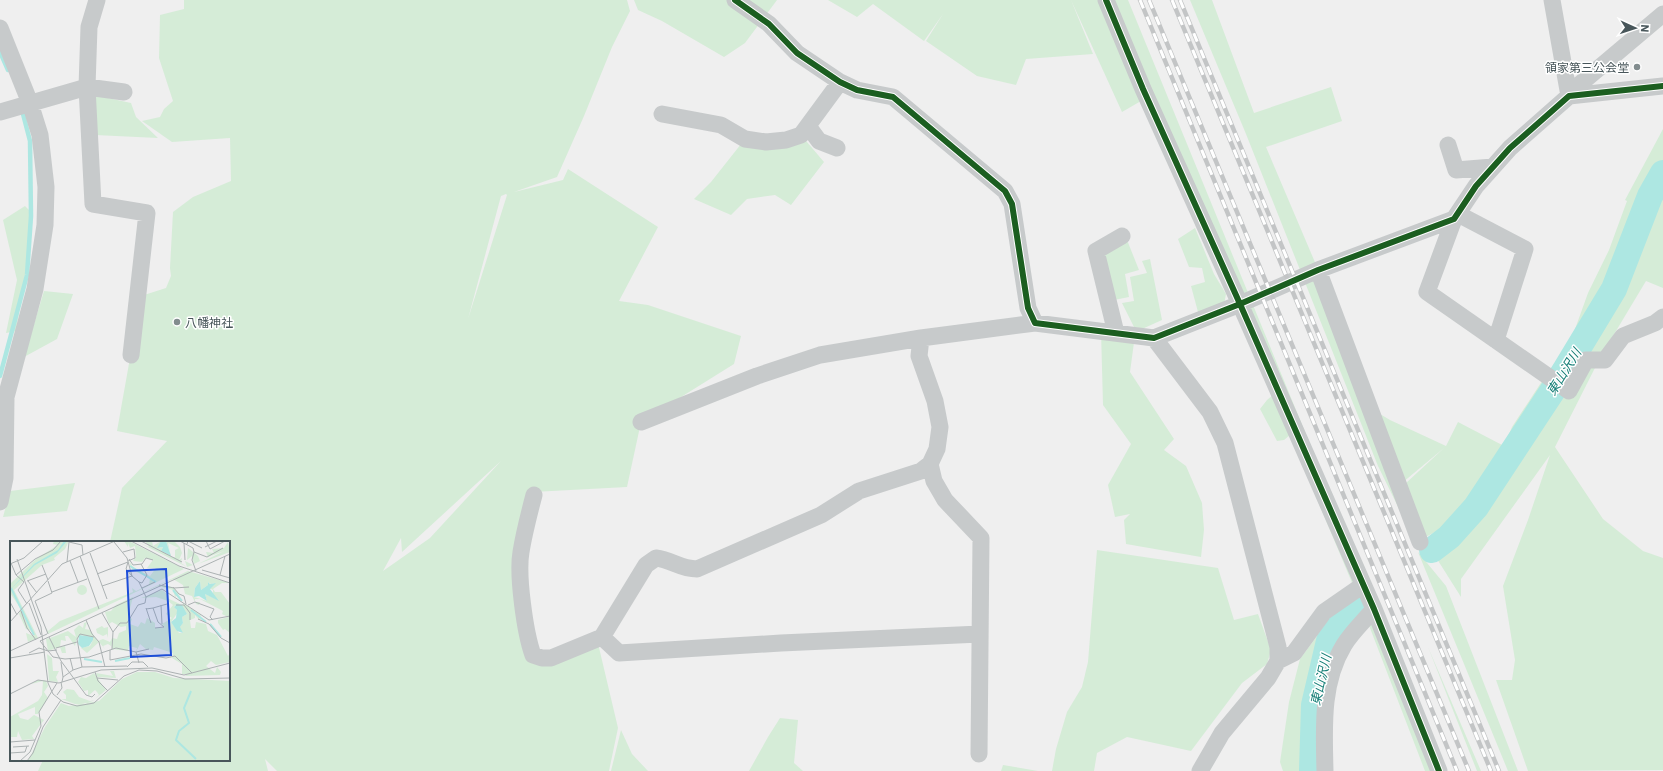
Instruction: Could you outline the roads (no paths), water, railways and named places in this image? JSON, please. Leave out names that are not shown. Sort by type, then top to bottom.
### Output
[{"type":"street","points":[[97,0],[89,27],[87,87],[93,204],[147,213],[131,355]]},
{"type":"street","points":[[735,0],[769,24],[797,53],[840,82],[857,90],[893,97],[1005,191],[1012,204],[1028,308],[1035,322]]},
{"type":"street","points":[[1106,0],[1143,89],[1240,304],[1374,609],[1439,771]]},
{"type":"street","points":[[1552,0],[1569,96]]},
{"type":"street","points":[[1663,14],[1580,84],[1569,96],[1510,148],[1476,186],[1456,217],[1427,292],[1552,380],[1570,391],[1586,360],[1605,360],[1623,336],[1655,323],[1663,317]]},
{"type":"street","points":[[0,28],[30,103],[40,135],[46,187],[45,225],[35,289],[6,397],[5,478],[0,502]]},
{"type":"street","points":[[662,114],[721,125],[745,139],[766,142],[786,140],[801,135],[840,82]]},
{"type":"street","points":[[1569,96],[1663,86]]},
{"type":"street","points":[[0,112],[87,87],[124,92]]},
{"type":"street","points":[[808,126],[820,141],[838,148]]},
{"type":"street","points":[[1448,145],[1456,170],[1493,167]]},
{"type":"street","points":[[641,422],[757,376],[820,355],[921,338],[1035,322],[1154,338],[1240,304],[1318,270],[1456,217],[1526,249],[1496,340]]},
{"type":"street","points":[[1116,333],[1096,251],[1122,236]]},
{"type":"street","points":[[1318,270],[1420,542]]},
{"type":"street","points":[[534,496],[521,553],[520,571],[528,642],[533,655],[542,658],[551,658],[602,637],[646,565],[656,558],[665,559],[685,569],[697,569],[821,515],[859,491],[921,471],[930,464],[937,449],[940,427],[935,401],[919,356],[921,338]]},
{"type":"street","points":[[1154,338],[1210,412],[1225,443],[1278,648],[1278,661],[1268,678],[1222,733],[1200,771]]},
{"type":"street","points":[[930,464],[934,480],[945,500],[981,538],[979,754]]},
{"type":"street","points":[[1278,661],[1294,653],[1324,612],[1363,585]]},
{"type":"street","points":[[1325,771],[1324,716],[1330,678],[1344,644],[1374,609]]},
{"type":"street","points":[[602,637],[619,653],[788,642],[980,634]]},
{"type":"waterway","points":[[0,52],[8,70]]},
{"type":"waterway","points":[[0,376],[27,275],[31,216],[30,141],[23,114]]},
{"type":"waterway","name":"東山沢川","points":[[1432,550],[1449,537],[1476,507],[1553,390],[1614,289],[1650,196],[1663,173]]},
{"type":"waterway","name":"東山沢川","points":[[1312,771],[1314,705],[1329,641],[1347,615],[1361,599]]},
{"type":"railway","points":[[1140,0],[1457,771]]},
{"type":"railway","points":[[1149,0],[1469,771]]},
{"type":"railway","points":[[1172,0],[1491,771]]},
{"type":"railway","points":[[1180,0],[1499,771]]},
{"type":"place","name":"領家第三公会堂","points":[[1637,67]]},
{"type":"place","name":"八幡神社","points":[[177,322]]}]
